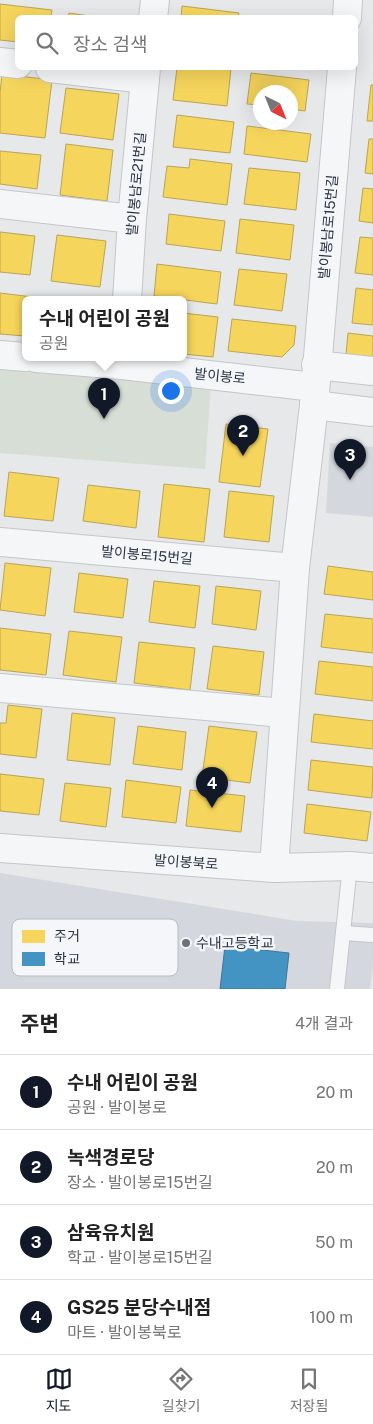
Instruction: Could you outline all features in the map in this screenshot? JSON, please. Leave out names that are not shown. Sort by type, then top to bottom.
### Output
[{"type":"street","points":[[153,15],[155,0]]},
{"type":"street","points":[[347,15],[348,0]]},
{"type":"street","points":[[0,62],[15,64]]},
{"type":"street","points":[[88,70],[146,73]]},
{"type":"street","name":"발이봉남로15번길","points":[[315,386],[342,70]]},
{"type":"street","name":"발이봉남로21번길","points":[[126,296],[146,73]]},
{"type":"street","points":[[0,204],[132,219]]},
{"type":"street","points":[[0,355],[22,357]]},
{"type":"street","name":"발이봉로","points":[[100,361],[315,386],[373,412]]},
{"type":"street","points":[[274,868],[294,568],[315,386],[373,372]]},
{"type":"street","name":"발이봉로15번길","points":[[0,542],[294,568]]},
{"type":"street","points":[[0,688],[284,713]]},
{"type":"street","name":"발이봉북로","points":[[0,848],[274,868],[362,867]]},
{"type":"lane","points":[[337,989],[343,933],[362,867]]},
{"type":"lane","points":[[343,933],[373,935]]},
{"type":"shaded area","points":[[0,370],[211,386],[205,469],[0,453]]},
{"type":"shaded area","points":[[330,443],[373,447],[373,517],[326,513]]},
{"type":"shaded area","name":"수내고등학교","points":[[0,873],[297,921],[373,923],[373,964],[370,989],[0,989]]},
{"type":"building: 주거","points":[[0,4],[52,10],[51,15],[15,15],[15,42],[0,40]]},
{"type":"building: 주거","points":[[182,6],[239,13],[239,15],[181,15]]},
{"type":"building: 주거","points":[[177,70],[231,70],[227,106],[173,100]]},
{"type":"building: 주거","points":[[251,73],[309,80],[305,111],[298,110],[298,85],[253,85],[253,104],[247,104]]},
{"type":"building: 주거","points":[[2,74],[52,80],[45,138],[0,133]]},
{"type":"building: 주거","points":[[371,85],[373,85],[373,121],[367,121]]},
{"type":"building: 주거","points":[[66,88],[119,94],[113,140],[60,133]]},
{"type":"building: 주거","points":[[177,115],[234,122],[230,153],[173,147]]},
{"type":"building: 주거","points":[[247,126],[253,127],[253,130],[279,130],[311,134],[307,162],[244,154]]},
{"type":"building: 주거","points":[[369,139],[373,139],[373,174],[365,173]]},
{"type":"building: 주거","points":[[66,144],[113,150],[107,201],[60,195]]},
{"type":"building: 주거","points":[[0,151],[41,155],[37,189],[0,184]]},
{"type":"building: 주거","points":[[190,159],[232,164],[227,205],[163,197],[167,166],[189,168]]},
{"type":"building: 주거","points":[[249,168],[300,173],[296,210],[244,204]]},
{"type":"building: 주거","points":[[363,188],[373,189],[373,223],[359,221]]},
{"type":"building: 주거","points":[[169,214],[225,221],[221,251],[166,244]]},
{"type":"building: 주거","points":[[240,219],[294,225],[290,260],[236,253]]},
{"type":"building: 주거","points":[[0,232],[35,236],[30,275],[0,272]]},
{"type":"building: 주거","points":[[57,235],[106,241],[100,287],[51,281]]},
{"type":"building: 주거","points":[[360,237],[373,238],[373,275],[355,273]]},
{"type":"building: 주거","points":[[157,264],[221,272],[217,304],[187,300],[187,296],[154,296]]},
{"type":"building: 주거","points":[[239,269],[287,274],[282,311],[234,305]]},
{"type":"building: 주거","points":[[356,288],[373,290],[373,325],[352,323]]},
{"type":"building: 주거","points":[[0,293],[25,296],[22,296],[22,336],[0,334]]},
{"type":"building: 주거","points":[[187,313],[218,317],[213,357],[187,354]]},
{"type":"building: 주거","points":[[232,319],[296,326],[294,345],[282,357],[228,351]]},
{"type":"building: 주거","points":[[348,333],[373,336],[373,368],[345,365]]},
{"type":"building: 주거","points":[[226,424],[268,429],[260,487],[219,482]]},
{"type":"building: 주거","points":[[9,472],[59,478],[53,521],[4,516]]},
{"type":"building: 주거","points":[[164,484],[210,489],[204,542],[158,537]]},
{"type":"building: 주거","points":[[88,485],[140,491],[136,528],[83,521]]},
{"type":"building: 주거","points":[[229,491],[274,496],[269,542],[224,537]]},
{"type":"building: 주거","points":[[5,563],[51,568],[45,616],[0,610]]},
{"type":"building: 주거","points":[[328,566],[373,572],[373,600],[324,594]]},
{"type":"building: 주거","points":[[79,573],[128,579],[123,618],[74,612]]},
{"type":"building: 주거","points":[[154,581],[200,586],[195,628],[149,622]]},
{"type":"building: 주거","points":[[216,586],[261,591],[256,630],[212,624]]},
{"type":"building: 주거","points":[[325,614],[373,619],[373,653],[321,647]]},
{"type":"building: 주거","points":[[0,628],[51,634],[46,675],[0,670]]},
{"type":"building: 주거","points":[[69,631],[122,637],[116,682],[63,675]]},
{"type":"building: 주거","points":[[139,642],[195,648],[190,690],[134,683]]},
{"type":"building: 주거","points":[[213,646],[264,652],[259,695],[207,689]]},
{"type":"building: 주거","points":[[319,661],[373,667],[373,701],[315,694]]},
{"type":"building: 주거","points":[[8,705],[42,709],[36,758],[0,754],[0,723],[6,723]]},
{"type":"building: 주거","points":[[72,713],[115,718],[110,765],[67,760]]},
{"type":"building: 주거","points":[[314,714],[373,721],[373,749],[311,742]]},
{"type":"building: 주거","points":[[138,726],[186,732],[182,770],[133,764]]},
{"type":"building: 주거","points":[[209,726],[257,732],[250,783],[202,777]]},
{"type":"building: 주거","points":[[311,760],[373,767],[372,798],[308,790]]},
{"type":"building: 주거","points":[[0,774],[44,779],[39,815],[0,811]]},
{"type":"building: 주거","points":[[126,780],[181,787],[176,823],[122,817]]},
{"type":"building: 주거","points":[[65,783],[111,788],[106,827],[60,821]]},
{"type":"building: 주거","points":[[190,790],[245,796],[241,832],[186,826]]},
{"type":"building: 주거","points":[[307,804],[371,812],[367,841],[304,833]]},
{"type":"building: 학교","points":[[225,946],[289,953],[285,989],[220,989]]},
{"type":"place","name":"수내 어린이 공원","points":[[104,419]]},
{"type":"place","name":"녹색경로당","points":[[243,456]]},
{"type":"place","name":"삼육유치원","points":[[350,480]]},
{"type":"place","name":"GS25 분당수내점","points":[[212,808]]},
{"type":"place","name":"수내고등학교","points":[[186,943]]}]
